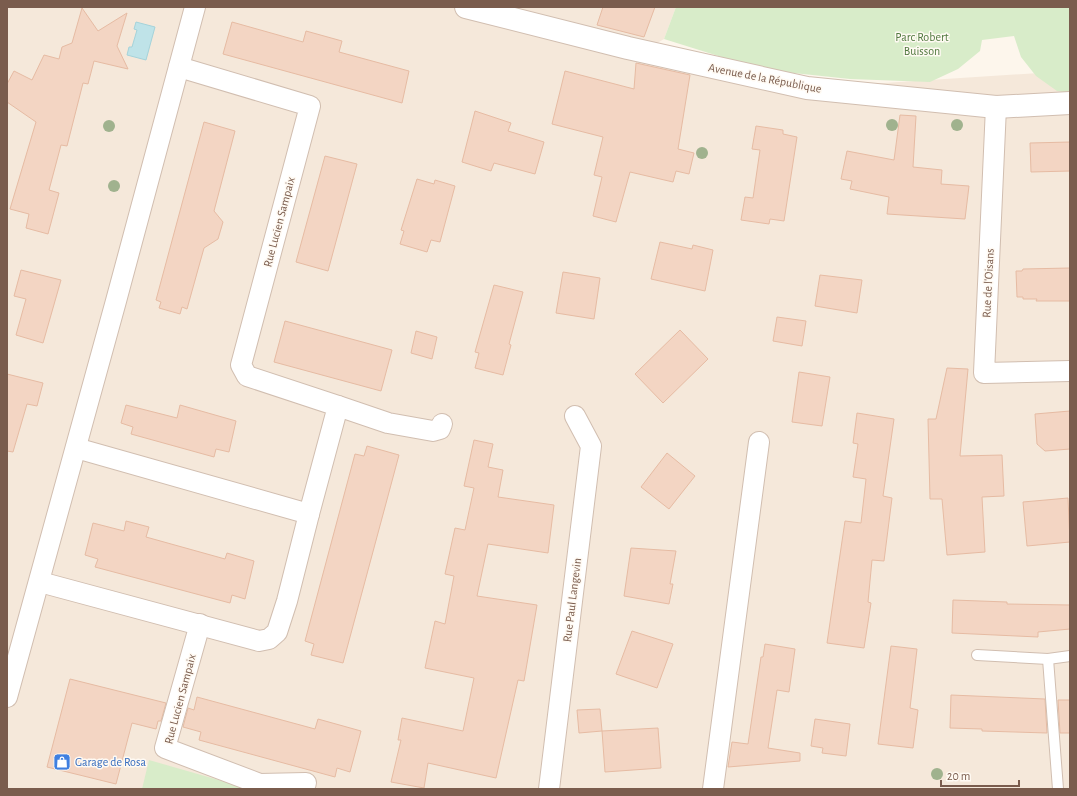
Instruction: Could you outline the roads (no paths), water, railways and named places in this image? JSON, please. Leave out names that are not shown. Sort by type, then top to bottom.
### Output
[{"type":"street","points":[[7,697],[40,582],[195,7]]},
{"type":"street","name":"Avenue de la République","points":[[466,7],[628,48],[807,88],[996,107],[1070,103]]},
{"type":"street","name":"Rue Lucien Sampaix","points":[[179,67],[310,106],[241,365],[247,376],[388,423],[433,431],[440,429],[442,424]]},
{"type":"street","name":"Rue de l'Oisans","points":[[996,107],[984,374],[1070,371]]},
{"type":"street","points":[[40,582],[259,641],[269,639],[277,632],[287,601],[338,406]]},
{"type":"street","name":"Rue Paul Langevin","points":[[550,789],[591,446],[575,416]]},
{"type":"street","points":[[714,789],[759,442]]},
{"type":"street","points":[[76,448],[309,514]]},
{"type":"street","name":"Rue Lucien Sampaix","points":[[200,624],[165,748],[260,784],[306,783]]},
{"type":"lane","points":[[977,655],[1048,659],[1070,656]]},
{"type":"lane","points":[[1048,659],[1058,789]]},
{"type":"water","points":[[136,22],[155,27],[146,60],[127,55],[129,47],[132,47],[137,30],[134,29]]},
{"type":"place","name":"Garage de Rosa","points":[[62,762]]},
{"type":"park label","name":"Parc Robert Buisson","points":[[922,44]]}]
